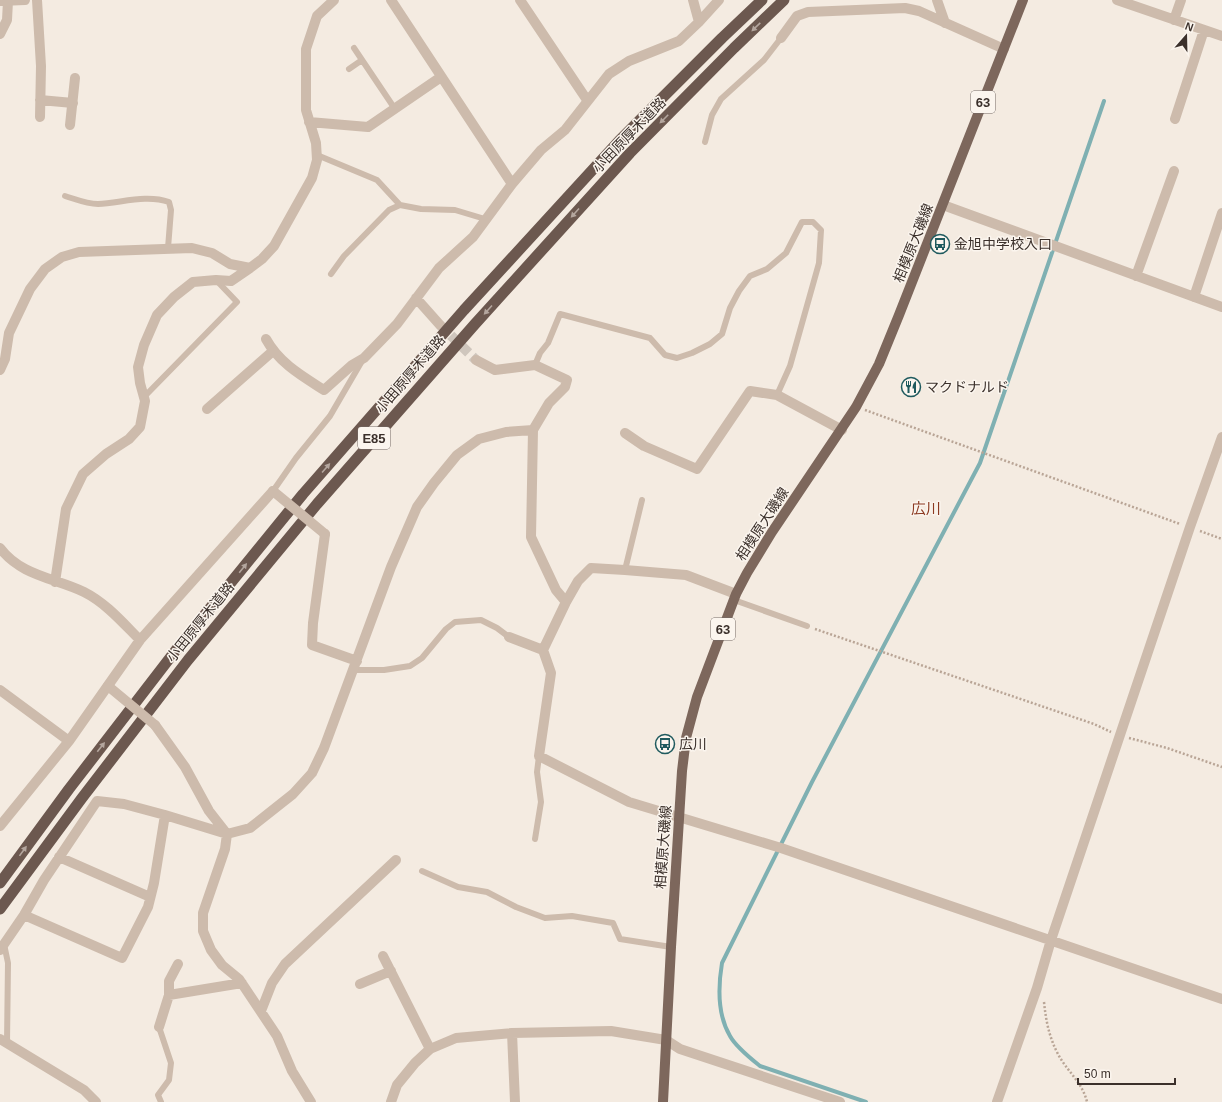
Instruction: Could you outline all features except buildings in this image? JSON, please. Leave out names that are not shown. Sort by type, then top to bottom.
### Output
[{"type":"highway","name":"小田原厚木道路","points":[[0,883],[69,789],[176,650],[304,494],[382,402],[619,141],[762,0]]},
{"type":"highway","name":"小田原厚木道路","points":[[0,909],[82,798],[188,660],[327,493],[474,324],[630,153],[784,0]]},
{"type":"main road","name":"相模原大磯線","points":[[663,1102],[679,817],[686,738],[697,697],[735,597],[747,573],[772,532],[842,430],[856,407],[878,364],[943,205],[1023,0]]},
{"type":"street","points":[[0,34],[7,20],[6,1],[25,0]]},
{"type":"street","points":[[38,0],[41,66],[40,117]]},
{"type":"street","points":[[55,582],[66,509],[83,474],[106,454],[129,439],[140,427],[144,398],[138,367],[144,345],[157,315],[174,297],[193,282],[232,280],[262,259],[274,246],[312,178],[317,155],[316,143],[306,110],[306,49],[317,16],[334,0]]},
{"type":"street","points":[[391,0],[512,184]]},
{"type":"street","points":[[520,0],[587,100]]},
{"type":"street","points":[[693,0],[699,22]]},
{"type":"street","points":[[266,339],[273,351],[294,371],[324,390],[352,366],[364,358],[397,324],[439,268],[473,237],[512,184],[541,150],[565,130],[587,100],[609,74],[629,61],[679,41],[719,0]]},
{"type":"street","points":[[937,0],[945,23]]},
{"type":"street","points":[[1117,0],[1222,36]]},
{"type":"street","points":[[1174,20],[1181,0]]},
{"type":"street","points":[[781,38],[798,16],[808,12],[905,8],[919,11],[1004,49]]},
{"type":"street","points":[[1174,119],[1204,30]]},
{"type":"street","points":[[309,122],[368,127],[442,77]]},
{"type":"street","points":[[70,126],[75,78]]},
{"type":"street","points":[[40,100],[73,103]]},
{"type":"street","points":[[1136,276],[1174,171]]},
{"type":"street","points":[[943,205],[1222,307]]},
{"type":"street","points":[[1194,297],[1222,213]]},
{"type":"street","points":[[0,370],[5,359],[9,333],[30,289],[45,269],[62,257],[78,252],[192,248],[212,253],[230,264],[250,268]]},
{"type":"street","points":[[416,298],[440,325]]},
{"type":"street","points":[[207,409],[273,351]]},
{"type":"street","points":[[476,360],[495,370],[535,365],[567,380],[565,387],[548,403],[533,430],[531,537],[556,590],[566,602]]},
{"type":"street","points":[[625,434],[644,446],[697,469],[750,391],[777,394],[842,430]]},
{"type":"street","points":[[2,947],[24,915],[44,880],[97,801],[124,804],[227,834],[250,828],[293,794],[312,773],[324,748],[394,560],[417,507],[457,455],[479,440],[506,432],[533,430]]},
{"type":"street","points":[[997,1102],[1037,988],[1051,940],[1190,527],[1222,437]]},
{"type":"street","points":[[0,826],[69,741],[140,640],[273,491],[324,534],[313,623],[312,645],[355,666]]},
{"type":"street","points":[[0,548],[26,571],[84,592],[105,605],[140,640]]},
{"type":"street","points":[[735,597],[686,575],[591,568],[578,581],[566,602],[543,650],[551,673],[539,756],[629,802],[782,848],[1222,999]]},
{"type":"street","points":[[509,637],[543,650]]},
{"type":"street","points":[[108,686],[155,725],[184,767],[210,811],[227,834],[225,849],[203,913],[203,930],[211,950],[222,965],[239,979],[277,1036],[292,1071],[311,1102]]},
{"type":"street","points":[[0,690],[69,741]]},
{"type":"street","points":[[24,915],[122,958],[148,907],[154,883],[165,815]]},
{"type":"street","points":[[59,857],[150,897]]},
{"type":"street","points":[[261,1011],[272,983],[285,964],[396,860]]},
{"type":"street","points":[[384,956],[430,1049]]},
{"type":"street","points":[[159,1027],[169,995],[170,981],[178,964]]},
{"type":"street","points":[[360,984],[391,971]]},
{"type":"street","points":[[169,995],[242,983]]},
{"type":"street","points":[[391,1102],[397,1085],[415,1063],[430,1049],[456,1038],[512,1033],[611,1032],[666,1040],[680,1049],[840,1102]]},
{"type":"street","points":[[512,1033],[515,1102]]},
{"type":"street","points":[[4,1041],[84,1090],[96,1102]]},
{"type":"lane","points":[[705,142],[712,114],[720,99],[764,60],[781,38]]},
{"type":"lane","points":[[354,48],[395,109]]},
{"type":"lane","points":[[349,68],[362,60]]},
{"type":"lane","points":[[317,155],[377,180],[400,205]]},
{"type":"lane","points":[[64,196],[96,204],[159,198],[169,202],[171,210],[168,248]]},
{"type":"lane","points":[[331,274],[344,256],[389,210],[400,205],[421,209],[455,210],[485,219]]},
{"type":"lane","points":[[535,365],[540,353],[548,342],[560,314],[650,338],[665,354],[676,358],[692,353],[710,344],[722,334],[730,308],[739,291],[750,276],[767,269],[786,253],[802,222],[813,222],[820,230],[819,263],[790,366],[777,394]]},
{"type":"lane","points":[[144,398],[237,302],[216,280]]},
{"type":"lane","points":[[273,491],[296,458],[330,416],[364,358]]},
{"type":"lane","points":[[625,570],[642,500]]},
{"type":"lane","points":[[735,597],[807,626]]},
{"type":"lane","points":[[355,666],[384,670],[410,666],[422,658],[446,629],[455,622],[481,620],[497,628],[509,637]]},
{"type":"lane","points":[[535,839],[541,802],[537,772],[539,756]]},
{"type":"lane","points":[[422,871],[458,887],[487,892],[516,907],[545,918],[572,916],[613,923],[620,939],[671,947]]},
{"type":"lane","points":[[2,947],[8,963],[4,1041]]},
{"type":"lane","points":[[159,1027],[171,1063],[169,1080],[158,1095],[160,1102]]},
{"type":"path","points":[[856,407],[1222,539]]},
{"type":"path","points":[[807,626],[1094,724],[1120,735],[1167,748],[1222,766]]},
{"type":"path","points":[[1037,988],[1044,1000],[1047,1028],[1058,1055],[1086,1096],[1087,1102]]},
{"type":"waterway","points":[[866,1102],[760,1066],[744,1052],[730,1036],[723,1019],[719,991],[722,963],[812,782],[980,463],[1104,101]]},
{"type":"tunnel","points":[[440,325],[476,360]]},
{"type":"place","name":"金旭中学校入口","points":[[940,244]]},
{"type":"place","name":"マクドナルド","points":[[911,387]]},
{"type":"place","name":"広川","points":[[665,744]]},
{"type":"district","name":"広川","points":[[926,509]]}]
